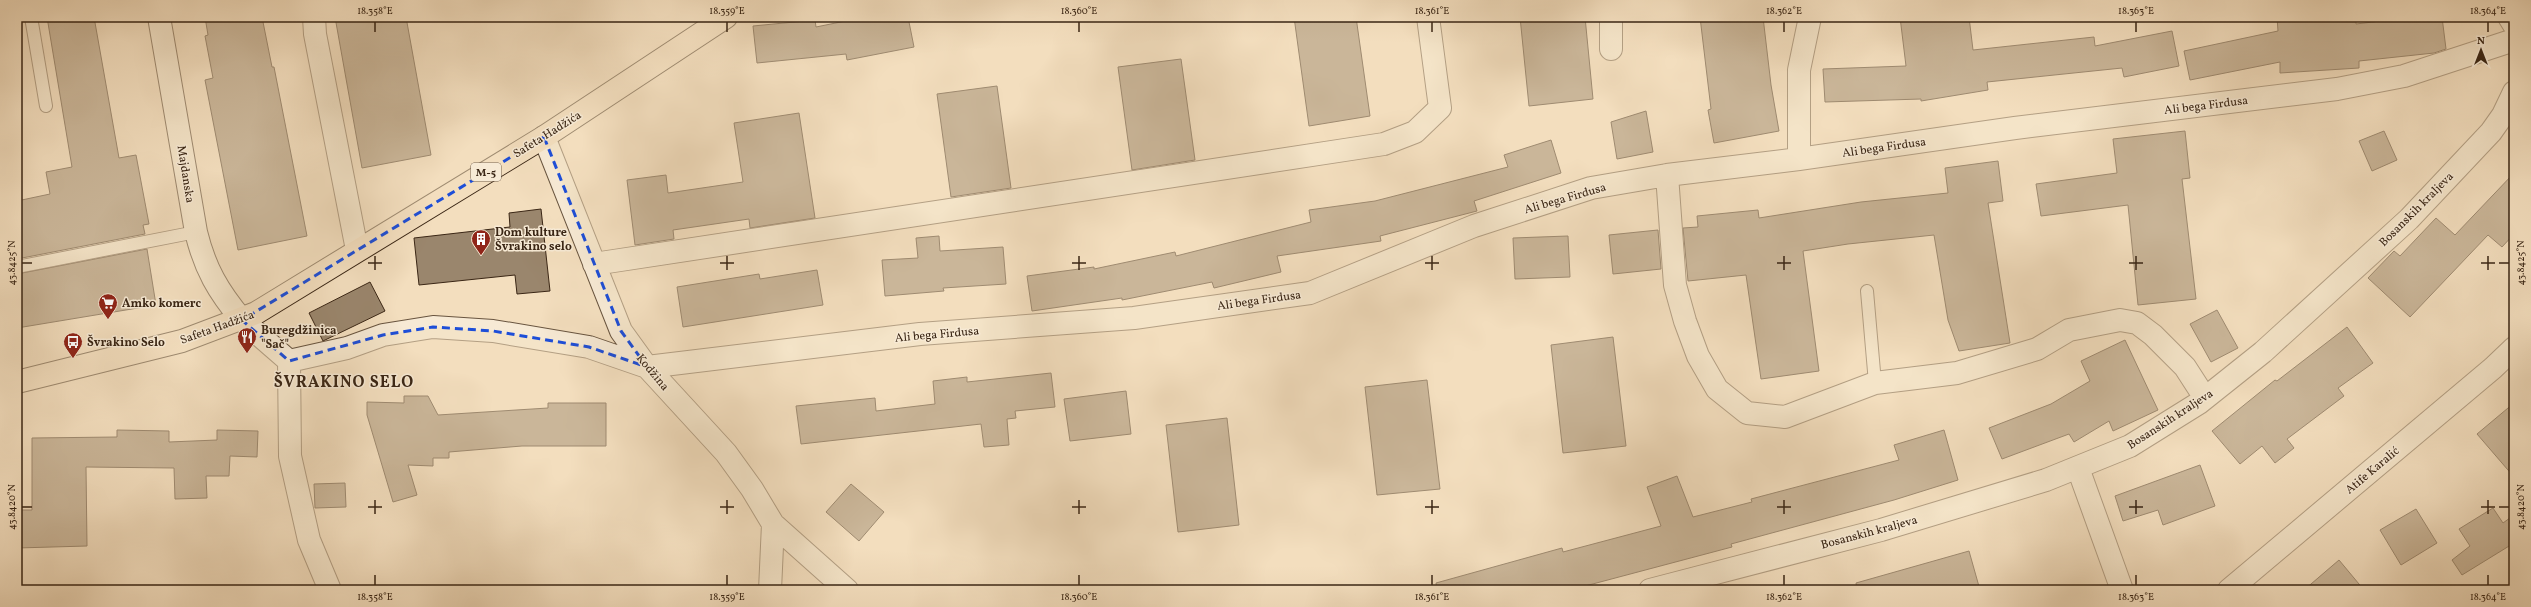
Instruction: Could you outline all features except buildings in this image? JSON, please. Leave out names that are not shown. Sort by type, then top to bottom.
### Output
[{"type":"main road","name":"Safeta Hadžića","points":[[17,382],[182,341],[242,320],[544,137],[715,20]]},
{"type":"street","name":"Majdanska","points":[[159,17],[196,232],[203,258],[214,283],[242,320],[289,361]]},
{"type":"street","points":[[314,17],[315,34],[356,250]]},
{"type":"street","points":[[594,264],[1384,144],[1416,132],[1440,108],[1428,17]]},
{"type":"street","points":[[1611,49],[1612,17]]},
{"type":"street","points":[[1799,159],[1799,70],[1810,17]]},
{"type":"street","points":[[2509,17],[2514,25]]},
{"type":"street","name":"Ali bega Firdusa","points":[[647,368],[920,334],[1134,318],[1310,293],[1474,226],[1591,188],[1667,175],[1799,159],[2015,128],[2337,89],[2404,76],[2514,40]]},
{"type":"street","name":"Bosanskih kraljeva","points":[[1650,590],[1881,530],[2078,468],[2130,446],[2205,398],[2263,352],[2409,219],[2491,132],[2503,115],[2514,92]]},
{"type":"street","name":"Kodžina","points":[[544,137],[621,330],[647,368],[726,453],[752,489],[774,524]]},
{"type":"street","points":[[1667,175],[1675,285],[1698,356],[1717,389],[1747,413],[1785,417],[1875,383],[1964,371],[2037,350],[2069,330],[2120,320],[2137,323],[2153,335],[2185,366],[2205,398]]},
{"type":"street","points":[[330,590],[309,540],[290,456],[289,361],[347,348],[383,335],[433,327],[493,330],[589,347],[647,368]]},
{"type":"street","name":"Atife Karalić","points":[[2229,590],[2493,368],[2514,348]]},
{"type":"street","points":[[2078,468],[2122,590]]},
{"type":"street","points":[[770,590],[774,524]]},
{"type":"street","points":[[774,524],[847,590]]},
{"type":"lane","points":[[31,17],[46,106]]},
{"type":"lane","points":[[17,267],[196,232]]},
{"type":"lane","points":[[1867,291],[1875,383]]},
{"type":"highlighted area","points":[[544,137],[621,331],[647,367],[589,347],[493,331],[433,327],[383,335],[289,361],[242,320]]},
{"type":"place","name":"Dom kulture Švrakino selo","points":[[481,256]]},
{"type":"place","name":"Amko komerc","points":[[108,320]]},
{"type":"place","name":"Buregdžinica \"Sač\"","points":[[247,354]]},
{"type":"place","name":"Švrakino Selo","points":[[73,359]]},
{"type":"district","name":"ŠVRAKINO SELO","points":[[344,381]]}]
